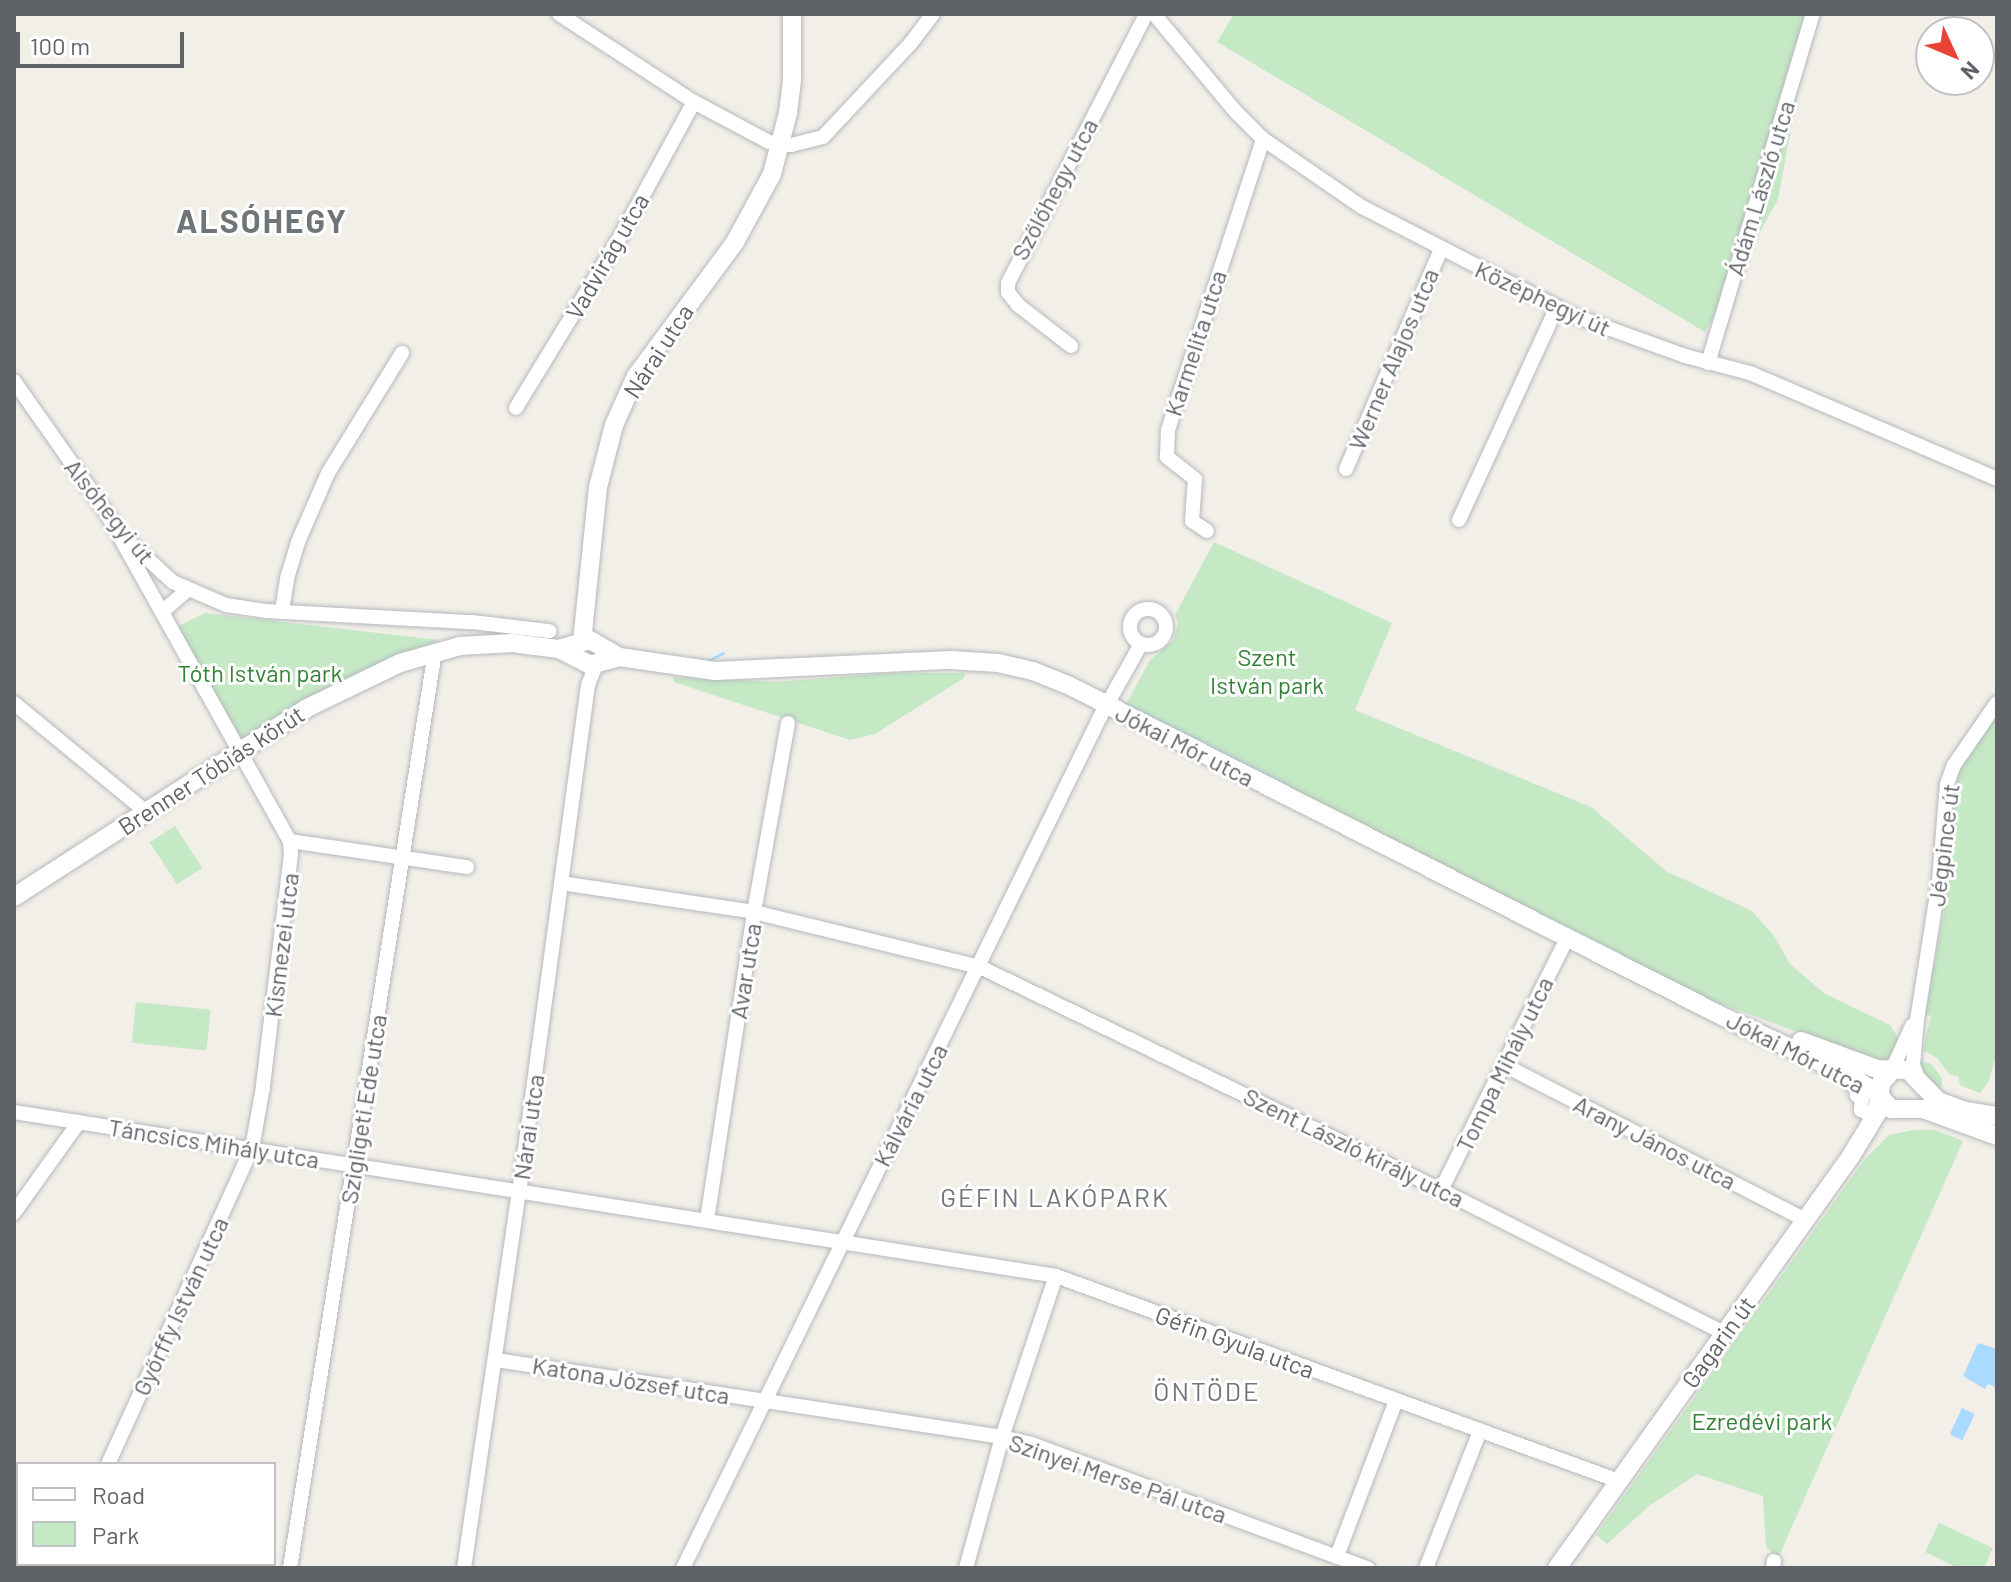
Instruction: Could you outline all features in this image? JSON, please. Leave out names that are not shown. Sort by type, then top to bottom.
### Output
[{"type":"street","points":[[559,14],[694,102],[755,135],[781,144],[802,145],[823,137],[911,43],[933,14]]},
{"type":"street","name":"Nárai utca","points":[[464,1568],[496,1360],[588,685],[589,577],[598,487],[623,404],[648,358],[752,216],[781,144],[792,79],[792,14]]},
{"type":"street","name":"Szőlőhegy utca","points":[[1071,346],[1018,305],[1008,292],[1008,283],[1146,14]]},
{"type":"street","name":"Középhegyi út","points":[[1154,14],[1236,112],[1263,139],[1335,191],[1557,307],[1632,339],[1776,383],[1997,479]]},
{"type":"street","name":"Ádám László utca","points":[[1708,363],[1813,14]]},
{"type":"street","name":"Vadvirág utca","points":[[516,408],[623,232],[694,102]]},
{"type":"street","name":"Karmelita utca","points":[[1207,531],[1192,521],[1195,479],[1167,457],[1168,430],[1263,139]]},
{"type":"street","name":"Werner Alajos utca","points":[[1346,469],[1441,249]]},
{"type":"street","points":[[1459,520],[1557,307]]},
{"type":"street","points":[[282,611],[291,564],[323,484],[402,353]]},
{"type":"street","name":"Alsóhegyi út","points":[[14,381],[107,514],[152,565],[187,590],[226,605],[472,622],[549,631]]},
{"type":"street","name":"Kismezei utca","points":[[107,514],[290,841],[289,894],[259,1117],[252,1148]]},
{"type":"street","points":[[162,612],[187,590]]},
{"type":"street","name":"Brenner Tóbiás körút","points":[[17,888],[146,812],[338,690],[435,651],[512,643],[589,652]]},
{"type":"street","name":"Kálvária utca","points":[[683,1568],[1107,705],[1141,644]]},
{"type":"street","name":"Szigligeti Ede utca","points":[[290,1568],[435,651]]},
{"type":"street","name":"Jókai Mór utca","points":[[589,652],[715,671],[928,661],[998,663],[1044,675],[1567,938],[1852,1077],[1881,1098]]},
{"type":"street","points":[[14,703],[146,812]]},
{"type":"street","name":"Jégpince út","points":[[1920,1081],[1913,1065],[1939,881],[1947,784],[1954,765],[1997,703]]},
{"type":"street","name":"Avar utca","points":[[707,1220],[754,912],[788,723]]},
{"type":"street","points":[[290,841],[467,867]]},
{"type":"street","name":"Szent László király utca","points":[[561,883],[754,912],[980,967],[1441,1190],[1724,1333]]},
{"type":"street","name":"Tompa Mihály utca","points":[[1441,1190],[1567,938]]},
{"type":"street","name":"Jégpince út","points":[[1891,1072],[1902,1052],[1920,999]]},
{"type":"street","name":"Jókai Mór utca","points":[[1709,1008],[1891,1072]]},
{"type":"street","points":[[1790,1048],[1828,1074],[1860,1089],[1857,1095],[1862,1098],[1861,1110],[1869,1114]]},
{"type":"street","name":"Arany János utca","points":[[1504,1065],[1805,1220]]},
{"type":"street","points":[[1891,1072],[1905,1069],[1939,1102],[1997,1116]]},
{"type":"street","name":"Gagarin út","points":[[1557,1568],[1851,1156],[1877,1113],[1881,1083],[1891,1072]]},
{"type":"street","points":[[1908,1110],[1921,1098],[1920,1081]]},
{"type":"street","points":[[1881,1098],[1891,1109],[1923,1109],[1997,1136]]},
{"type":"street","name":"Gagarin út","points":[[1851,1156],[1887,1121],[1908,1110]]},
{"type":"street","name":"Táncsics Mihály utca","points":[[14,1112],[841,1243]]},
{"type":"street","points":[[14,1213],[79,1122]]},
{"type":"street","name":"Győrffy István utca","points":[[109,1462],[252,1148]]},
{"type":"street","name":"Géfin Gyula utca","points":[[841,1243],[1056,1276],[1619,1481]]},
{"type":"street","points":[[966,1568],[1002,1437],[1056,1276]]},
{"type":"street","name":"Katona József utca","points":[[496,1360],[766,1401]]},
{"type":"street","name":"Szinyei Merse Pál utca","points":[[766,1401],[1032,1444],[1368,1568]]},
{"type":"street","points":[[1337,1556],[1396,1401]]},
{"type":"street","points":[[1426,1568],[1480,1431]]},
{"type":"green space","points":[[1234,14],[1812,14],[1778,199],[1705,332],[1217,42]]},
{"type":"green space","name":"Szent István park","points":[[1214,542],[1392,623],[1355,710],[1591,807],[1666,871],[1752,911],[1774,936],[1790,964],[1825,994],[1890,1025],[1903,1046],[1894,1065],[1875,1061],[1706,998],[1125,706],[1150,660],[1174,640],[1178,622],[1175,615]]},
{"type":"green space","name":"Tóth István park","points":[[205,613],[439,640],[328,688],[244,747],[173,629]]},
{"type":"green space","points":[[892,673],[965,673],[964,678],[875,734],[850,740],[674,682],[673,677],[775,682]]},
{"type":"green space","points":[[1997,713],[1997,1053],[1988,1083],[1980,1093],[1960,1085],[1958,1076],[1950,1075],[1937,1058],[1923,1050],[1931,1016],[1925,1014],[1922,1028],[1944,911],[1948,806],[1963,762]]},
{"type":"green space","points":[[175,826],[202,868],[177,884],[150,842]]},
{"type":"green space","points":[[136,1002],[211,1010],[206,1051],[132,1043]]},
{"type":"green space","points":[[1918,1060],[1931,1064],[1942,1078],[1941,1098],[1919,1068]]},
{"type":"green space","name":"Ezredévi park","points":[[1935,1130],[1963,1141],[1778,1558],[1766,1547],[1763,1496],[1697,1474],[1649,1506],[1607,1544],[1596,1535],[1865,1159],[1889,1135]]},
{"type":"green space","points":[[1939,1523],[1993,1548],[1984,1568],[1958,1568],[1925,1552]]},
{"type":"water","points":[[1978,1343],[1997,1349],[1997,1388],[1988,1384],[1985,1389],[1963,1376]]},
{"type":"water","points":[[1962,1408],[1975,1414],[1962,1440],[1950,1434]]},
{"type":"waterway","points":[[707,661],[723,653]]},
{"type":"district","name":"ALSÓHEGY","points":[[262,220]]},
{"type":"district","name":"GÉFIN LAKÓPARK","points":[[1055,1197]]},
{"type":"district","name":"ÖNTÖDE","points":[[1207,1391]]}]
